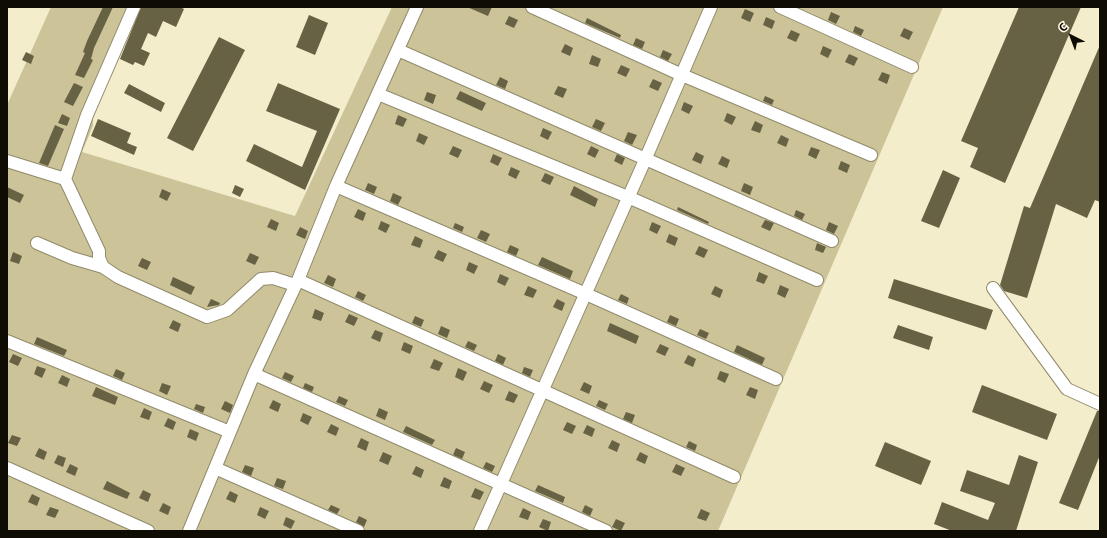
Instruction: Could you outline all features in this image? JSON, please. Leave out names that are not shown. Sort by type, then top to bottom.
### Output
[{"type":"street","points":[[103,267],[99,258],[99,251],[65,179],[87,115],[134,7]]},
{"type":"street","points":[[189,531],[254,374],[297,282],[336,186],[417,7]]},
{"type":"street","points":[[532,7],[682,75],[871,155]]},
{"type":"street","points":[[480,531],[500,484],[544,390],[711,7]]},
{"type":"street","points":[[780,7],[912,67]]},
{"type":"street","points":[[398,50],[832,241]]},
{"type":"street","points":[[378,94],[628,197],[817,280]]},
{"type":"street","points":[[7,160],[65,179]]},
{"type":"street","points":[[336,186],[586,294],[776,379]]},
{"type":"street","points":[[37,243],[72,258],[103,267],[118,276],[207,317],[227,310],[261,279],[273,278],[297,282],[544,390],[734,477]]},
{"type":"street","points":[[993,288],[1067,389],[1100,404]]},
{"type":"street","points":[[7,341],[230,432]]},
{"type":"street","points":[[254,374],[606,531]]},
{"type":"street","points":[[7,468],[148,531]]},
{"type":"street","points":[[215,468],[358,531]]},
{"type":"shaded area","points":[[51,7],[137,7],[114,59],[113,72],[93,111],[93,126],[82,152],[295,216],[392,7],[943,7],[718,531],[7,531],[7,105]]},
{"type":"building","points":[[103,7],[113,7],[94,48],[91,59],[93,60],[84,78],[75,75],[85,53],[83,52],[87,41]]},
{"type":"building","points":[[141,7],[180,7],[184,9],[176,27],[163,21],[156,37],[148,33],[141,49],[150,53],[144,66],[135,62],[133,65],[120,59]]},
{"type":"building","points":[[467,7],[492,7],[488,16]]},
{"type":"building","points":[[1019,7],[1081,7],[1005,183],[970,167],[978,148],[961,141]]},
{"type":"building","points":[[745,9],[754,13],[750,22],[741,18]]},
{"type":"building","points":[[831,12],[840,16],[836,24],[828,20]]},
{"type":"building","points":[[309,15],[328,23],[315,55],[296,47]]},
{"type":"building","points":[[509,16],[518,20],[514,28],[505,24]]},
{"type":"building","points":[[766,17],[775,21],[772,29],[763,25]]},
{"type":"building","points":[[587,18],[621,35],[620,38],[585,23]]},
{"type":"building","points":[[855,26],[864,30],[861,36],[853,32]]},
{"type":"building","points":[[904,28],[913,32],[909,40],[900,36]]},
{"type":"building","points":[[791,30],[800,34],[796,42],[787,38]]},
{"type":"building","points":[[219,37],[245,50],[193,151],[167,138]]},
{"type":"building","points":[[636,38],[645,42],[642,49],[633,45]]},
{"type":"building","points":[[565,44],[573,48],[570,56],[561,52]]},
{"type":"building","points":[[1100,45],[1100,202],[1095,200],[1087,218],[1056,204],[1027,298],[1004,291],[1000,285],[1024,206],[1030,208]]},
{"type":"building","points":[[823,46],[832,50],[828,58],[820,54]]},
{"type":"building","points":[[663,50],[672,54],[668,61],[660,57]]},
{"type":"building","points":[[26,52],[34,56],[31,64],[22,60]]},
{"type":"building","points":[[849,54],[858,58],[854,66],[845,62]]},
{"type":"building","points":[[592,55],[601,59],[598,67],[589,64]]},
{"type":"building","points":[[621,65],[630,69],[626,77],[617,73]]},
{"type":"building","points":[[882,72],[890,75],[887,84],[878,80]]},
{"type":"building","points":[[500,77],[508,81],[505,89],[496,85]]},
{"type":"building","points":[[653,79],[662,83],[658,91],[649,87]]},
{"type":"building","points":[[74,83],[83,87],[73,106],[64,102]]},
{"type":"building","points":[[278,83],[340,109],[305,190],[246,161],[254,144],[302,167],[317,131],[266,111]]},
{"type":"building","points":[[129,84],[165,103],[161,112],[124,93]]},
{"type":"building","points":[[558,86],[567,89],[563,98],[554,94]]},
{"type":"building","points":[[460,91],[486,103],[482,111],[456,99]]},
{"type":"building","points":[[427,92],[436,95],[433,104],[424,100]]},
{"type":"building","points":[[765,96],[774,100],[772,105],[763,101]]},
{"type":"building","points":[[684,102],[693,106],[689,114],[681,110]]},
{"type":"building","points":[[727,113],[736,117],[732,125],[724,121]]},
{"type":"building","points":[[62,114],[70,118],[67,126],[58,123]]},
{"type":"building","points":[[398,115],[407,119],[403,127],[395,124]]},
{"type":"building","points":[[98,119],[131,133],[127,143],[137,147],[134,155],[91,136]]},
{"type":"building","points":[[596,119],[605,123],[601,131],[592,127]]},
{"type":"building","points":[[755,121],[763,125],[760,133],[751,130]]},
{"type":"building","points":[[55,125],[64,129],[48,166],[39,163]]},
{"type":"building","points":[[543,128],[552,132],[548,140],[540,136]]},
{"type":"building","points":[[628,132],[637,135],[632,145],[624,141]]},
{"type":"building","points":[[419,133],[428,137],[424,145],[416,141]]},
{"type":"building","points":[[781,135],[789,139],[786,147],[777,143]]},
{"type":"building","points":[[453,146],[462,150],[458,158],[449,154]]},
{"type":"building","points":[[591,146],[599,150],[595,158],[587,154]]},
{"type":"building","points":[[811,147],[820,150],[816,159],[808,155]]},
{"type":"building","points":[[696,152],[704,156],[701,164],[692,160]]},
{"type":"building","points":[[493,154],[502,158],[498,166],[490,162]]},
{"type":"building","points":[[617,154],[625,158],[622,165],[614,161]]},
{"type":"building","points":[[722,156],[730,160],[727,168],[718,164]]},
{"type":"building","points":[[841,161],[850,165],[847,173],[838,169]]},
{"type":"building","points":[[511,167],[520,171],[516,179],[508,175]]},
{"type":"building","points":[[943,170],[960,178],[939,228],[921,221]]},
{"type":"building","points":[[545,173],[554,177],[550,185],[541,181]]},
{"type":"building","points":[[368,183],[377,187],[374,194],[365,190]]},
{"type":"building","points":[[744,183],[753,187],[750,195],[741,191]]},
{"type":"building","points":[[235,185],[244,189],[240,197],[232,193]]},
{"type":"building","points":[[574,186],[598,199],[595,207],[570,195]]},
{"type":"building","points":[[7,187],[24,195],[20,203],[7,197]]},
{"type":"building","points":[[162,189],[171,193],[167,201],[159,197]]},
{"type":"building","points":[[393,193],[402,197],[398,205],[390,201]]},
{"type":"building","points":[[678,207],[709,222],[708,224],[677,210]]},
{"type":"building","points":[[358,209],[366,213],[363,221],[354,217]]},
{"type":"building","points":[[796,210],[805,214],[802,220],[794,216]]},
{"type":"building","points":[[271,219],[279,223],[276,231],[267,227]]},
{"type":"building","points":[[765,220],[774,223],[770,231],[761,227]]},
{"type":"building","points":[[381,221],[390,225],[386,233],[378,229]]},
{"type":"building","points":[[652,222],[661,226],[657,234],[649,230]]},
{"type":"building","points":[[829,222],[838,226],[834,234],[826,230]]},
{"type":"building","points":[[455,223],[464,227],[462,232],[453,228]]},
{"type":"building","points":[[300,227],[308,231],[305,239],[296,235]]},
{"type":"building","points":[[481,230],[490,234],[486,242],[477,238]]},
{"type":"building","points":[[669,234],[678,238],[675,246],[666,242]]},
{"type":"building","points":[[415,236],[423,240],[420,248],[411,245]]},
{"type":"building","points":[[817,243],[826,247],[823,253],[815,250]]},
{"type":"building","points":[[510,245],[519,249],[516,256],[507,252]]},
{"type":"building","points":[[699,246],[708,250],[704,258],[695,254]]},
{"type":"building","points":[[438,250],[447,254],[443,262],[434,258]]},
{"type":"building","points":[[13,252],[22,256],[19,264],[10,261]]},
{"type":"building","points":[[250,253],[259,257],[255,265],[246,261]]},
{"type":"building","points":[[542,257],[573,271],[570,279],[538,265]]},
{"type":"building","points":[[142,258],[151,262],[147,270],[138,266]]},
{"type":"building","points":[[469,262],[478,266],[474,274],[466,270]]},
{"type":"building","points":[[759,272],[768,276],[764,284],[756,281]]},
{"type":"building","points":[[500,274],[509,278],[505,286],[497,282]]},
{"type":"building","points":[[328,275],[336,279],[333,287],[324,283]]},
{"type":"building","points":[[173,277],[195,287],[191,295],[170,285]]},
{"type":"building","points":[[894,279],[993,310],[986,330],[888,298]]},
{"type":"building","points":[[780,285],[789,289],[785,298],[777,294]]},
{"type":"building","points":[[528,286],[537,290],[533,298],[524,295]]},
{"type":"building","points":[[715,286],[723,290],[720,298],[711,294]]},
{"type":"building","points":[[358,291],[366,295],[363,301],[355,297]]},
{"type":"building","points":[[621,294],[629,298],[627,304],[618,300]]},
{"type":"building","points":[[211,299],[220,303],[219,305],[207,307]]},
{"type":"building","points":[[557,299],[565,303],[562,311],[553,307]]},
{"type":"building","points":[[315,309],[324,313],[321,321],[312,318]]},
{"type":"building","points":[[349,314],[358,318],[354,326],[345,322]]},
{"type":"building","points":[[670,315],[679,319],[676,326],[667,322]]},
{"type":"building","points":[[415,316],[424,320],[421,327],[412,323]]},
{"type":"building","points":[[173,320],[181,324],[178,332],[169,328]]},
{"type":"building","points":[[610,323],[639,336],[636,344],[607,331]]},
{"type":"building","points":[[898,325],[933,337],[929,350],[893,338]]},
{"type":"building","points":[[441,326],[450,330],[447,338],[438,334]]},
{"type":"building","points":[[700,329],[709,333],[706,339],[697,335]]},
{"type":"building","points":[[375,330],[383,333],[380,342],[371,338]]},
{"type":"building","points":[[37,337],[67,350],[64,356],[34,344]]},
{"type":"building","points":[[468,341],[477,345],[474,351],[465,347]]},
{"type":"building","points":[[404,342],[413,346],[410,354],[401,350]]},
{"type":"building","points":[[660,344],[669,348],[665,356],[656,352]]},
{"type":"building","points":[[737,345],[765,358],[762,365],[734,352]]},
{"type":"building","points":[[13,354],[22,358],[18,366],[9,362]]},
{"type":"building","points":[[498,354],[506,358],[503,365],[495,361]]},
{"type":"building","points":[[688,355],[696,359],[693,367],[684,363]]},
{"type":"building","points":[[434,359],[443,363],[439,371],[430,368]]},
{"type":"building","points":[[37,366],[46,369],[42,378],[34,374]]},
{"type":"building","points":[[524,367],[533,370],[530,377],[522,373]]},
{"type":"building","points":[[458,368],[467,372],[463,381],[455,377]]},
{"type":"building","points":[[116,369],[125,373],[122,380],[113,376]]},
{"type":"building","points":[[720,371],[729,374],[725,383],[717,379]]},
{"type":"building","points":[[285,372],[294,376],[291,382],[282,378]]},
{"type":"building","points":[[62,375],[70,379],[67,387],[58,383]]},
{"type":"building","points":[[484,381],[493,385],[489,393],[480,389]]},
{"type":"building","points":[[584,382],[592,386],[589,394],[580,390]]},
{"type":"building","points":[[162,383],[171,386],[167,395],[159,391]]},
{"type":"building","points":[[305,383],[314,387],[312,392],[303,388]]},
{"type":"building","points":[[982,385],[1057,414],[1047,440],[972,412]]},
{"type":"building","points":[[96,387],[118,397],[115,405],[92,396]]},
{"type":"building","points":[[750,387],[758,390],[755,399],[746,395]]},
{"type":"building","points":[[509,391],[518,395],[514,403],[505,400]]},
{"type":"building","points":[[339,396],[348,400],[345,406],[336,402]]},
{"type":"building","points":[[273,400],[281,404],[278,412],[269,408]]},
{"type":"building","points":[[599,400],[608,404],[605,410],[596,406]]},
{"type":"building","points":[[225,401],[233,405],[230,413],[221,409]]},
{"type":"building","points":[[196,404],[205,407],[203,413],[194,409]]},
{"type":"building","points":[[144,408],[152,412],[149,420],[140,417]]},
{"type":"building","points":[[379,408],[388,412],[385,420],[376,416]]},
{"type":"building","points":[[1097,411],[1100,411],[1100,455],[1078,510],[1059,503]]},
{"type":"building","points":[[626,412],[635,415],[632,423],[623,419]]},
{"type":"building","points":[[303,413],[312,417],[308,425],[300,421]]},
{"type":"building","points":[[168,418],[176,422],[173,430],[164,426]]},
{"type":"building","points":[[567,422],[576,426],[572,434],[563,430]]},
{"type":"building","points":[[331,424],[339,428],[336,436],[327,432]]},
{"type":"building","points":[[587,425],[595,429],[592,437],[583,433]]},
{"type":"building","points":[[406,426],[435,440],[432,445],[403,432]]},
{"type":"building","points":[[190,429],[199,433],[196,441],[187,437]]},
{"type":"building","points":[[12,435],[21,438],[17,446],[8,443]]},
{"type":"building","points":[[361,438],[369,442],[366,451],[357,447]]},
{"type":"building","points":[[612,440],[620,444],[617,452],[608,448]]},
{"type":"building","points":[[689,441],[697,445],[695,451],[686,447]]},
{"type":"building","points":[[885,442],[931,461],[921,485],[875,466]]},
{"type":"building","points":[[39,448],[47,452],[44,460],[35,456]]},
{"type":"building","points":[[456,448],[465,452],[462,459],[453,455]]},
{"type":"building","points":[[383,452],[392,456],[388,465],[379,461]]},
{"type":"building","points":[[640,452],[648,456],[645,464],[636,460]]},
{"type":"building","points":[[58,455],[66,458],[63,467],[54,463]]},
{"type":"building","points":[[1019,455],[1038,462],[1016,531],[952,531],[934,524],[942,502],[988,520],[995,503],[960,491],[967,470],[1009,485]]},
{"type":"building","points":[[486,462],[495,466],[492,472],[483,468]]},
{"type":"building","points":[[70,464],[78,468],[75,476],[66,472]]},
{"type":"building","points":[[676,464],[685,468],[681,476],[672,472]]},
{"type":"building","points":[[245,465],[254,468],[251,476],[242,472]]},
{"type":"building","points":[[416,466],[424,470],[421,478],[412,474]]},
{"type":"building","points":[[444,477],[452,481],[449,489],[440,486]]},
{"type":"building","points":[[277,478],[286,481],[283,489],[274,486]]},
{"type":"building","points":[[107,481],[130,493],[127,499],[103,489]]},
{"type":"building","points":[[538,485],[565,497],[563,503],[535,491]]},
{"type":"building","points":[[475,488],[484,492],[480,500],[471,497]]},
{"type":"building","points":[[143,490],[151,494],[148,502],[139,498]]},
{"type":"building","points":[[230,491],[238,495],[235,503],[226,499]]},
{"type":"building","points":[[32,494],[40,498],[37,506],[28,502]]},
{"type":"building","points":[[163,503],[171,507],[168,515],[159,511]]},
{"type":"building","points":[[331,505],[340,509],[337,514],[328,510]]},
{"type":"building","points":[[585,505],[593,509],[590,516],[582,512]]},
{"type":"building","points":[[50,507],[59,510],[55,518],[46,515]]},
{"type":"building","points":[[260,507],[269,511],[265,519],[257,515]]},
{"type":"building","points":[[523,508],[531,512],[528,520],[519,517]]},
{"type":"building","points":[[701,509],[710,513],[706,521],[697,518]]},
{"type":"building","points":[[359,516],[367,520],[364,527],[356,522]]},
{"type":"building","points":[[286,517],[295,521],[291,529],[283,525]]},
{"type":"building","points":[[543,519],[551,522],[548,531],[539,527]]},
{"type":"building","points":[[616,519],[625,523],[621,531],[612,527]]}]
